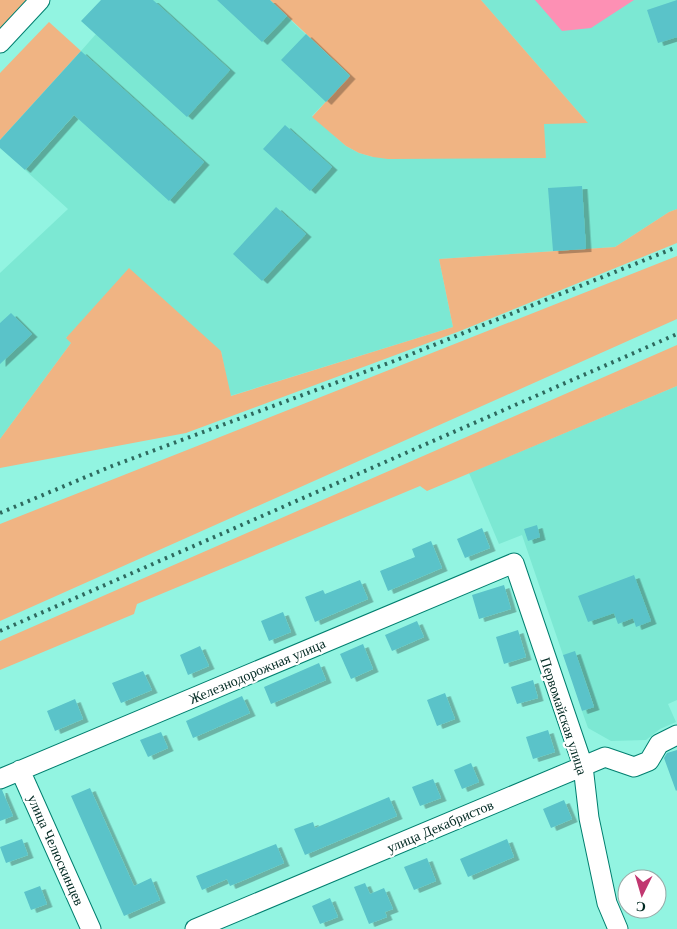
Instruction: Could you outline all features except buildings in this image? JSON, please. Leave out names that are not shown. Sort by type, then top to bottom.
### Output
[{"type":"street","points":[[0,43],[40,0]]},
{"type":"street","name":"Первомайская улица","points":[[514,563],[583,766],[589,818],[607,903],[618,929]]},
{"type":"street","name":"Железнодорожная улица","points":[[0,779],[514,563]]},
{"type":"street","name":"улица Декабристов","points":[[195,929],[605,757],[634,767],[649,761],[659,744],[677,735]]},
{"type":"street","name":"улица Челюскинцев","points":[[20,770],[91,929]]},
{"type":"shaded area","points":[[0,0],[29,0],[0,31]]},
{"type":"shaded area","points":[[126,0],[269,0],[350,76],[312,116],[346,146],[359,153],[373,157],[546,158],[543,123],[587,122],[481,0],[677,0],[677,209],[669,212],[615,247],[439,259],[453,327],[230,396],[221,351],[66,337],[71,343],[0,439],[0,273],[68,209],[25,170],[109,77],[81,51]]},
{"type":"shaded area","points":[[270,0],[481,0],[588,123],[544,124],[546,158],[388,159],[359,153],[346,146],[312,117],[350,75]]},
{"type":"shaded area","points":[[535,0],[634,0],[591,28],[562,31]]},
{"type":"shaded area","points":[[49,22],[81,51],[0,140],[0,73]]},
{"type":"shaded area","points":[[677,209],[677,243],[460,331],[186,433],[0,468],[0,439],[71,343],[66,338],[129,268],[221,351],[231,396],[453,327],[439,259],[615,247],[669,212]]},
{"type":"shaded area","points":[[677,256],[677,319],[0,621],[0,524]]},
{"type":"shaded area","points":[[677,345],[677,386],[427,491],[420,486],[137,604],[134,614],[0,670],[0,641]]},
{"type":"shaded area","points":[[677,386],[677,700],[668,704],[676,722],[660,729],[646,740],[611,741],[588,728],[582,711],[594,706],[575,652],[563,655],[522,535],[499,544],[469,473]]},
{"type":"railway","points":[[0,513],[112,466],[394,361],[677,247]]},
{"type":"railway","points":[[0,631],[677,334]]}]
